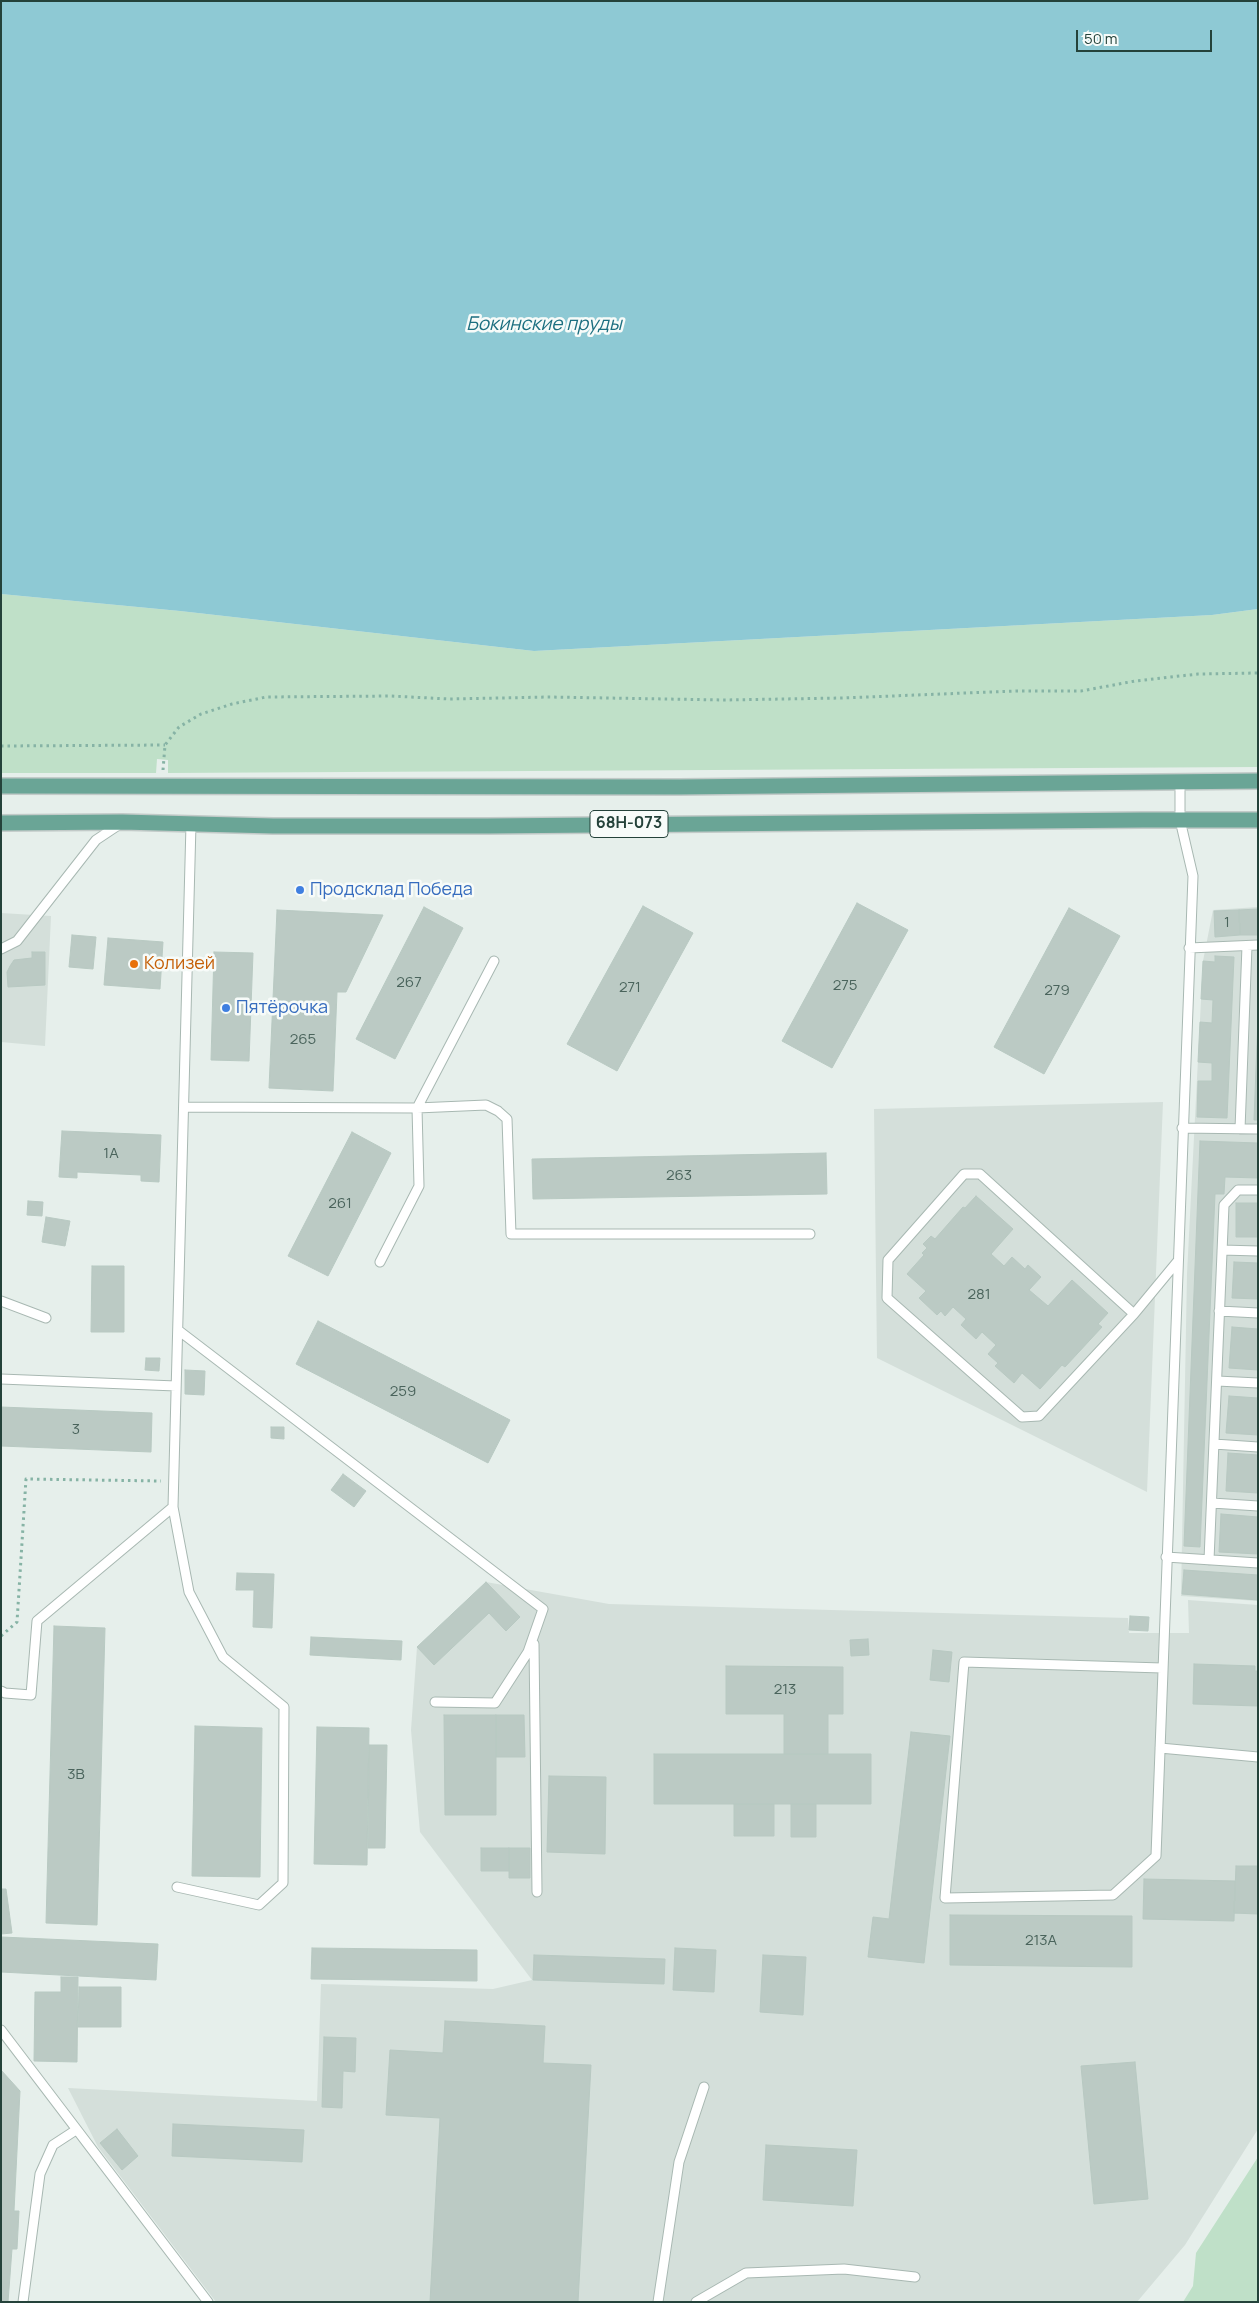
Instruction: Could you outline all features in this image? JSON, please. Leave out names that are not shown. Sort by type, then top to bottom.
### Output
[{"type":"main road","name":"68Н-073","points":[[1,786],[679,787],[1258,781]]},
{"type":"main road","name":"68Н-073","points":[[1,823],[122,822],[488,826],[1258,820]]},
{"type":"lane","points":[[1162,1668],[964,1662],[945,1898],[1113,1895],[1156,1856],[1193,876],[1180,820],[1180,782]]},
{"type":"lane","points":[[1,949],[16,941],[96,840],[122,822]]},
{"type":"lane","points":[[177,1887],[259,1904],[284,1883],[284,1707],[223,1657],[189,1592],[173,1507],[191,824]]},
{"type":"lane","points":[[1190,948],[1258,945]]},
{"type":"lane","points":[[1240,1129],[1247,946]]},
{"type":"lane","points":[[380,1262],[419,1186],[417,1108],[494,961]]},
{"type":"lane","points":[[184,1107],[417,1108],[486,1105],[498,1111],[507,1119],[511,1234],[810,1234]]},
{"type":"lane","points":[[1182,1128],[1258,1130]]},
{"type":"lane","points":[[1134,1314],[980,1174],[964,1174],[888,1260],[887,1298],[1022,1417],[1040,1416],[1134,1314],[1177,1262]]},
{"type":"lane","points":[[1209,1560],[1224,1205],[1238,1190],[1258,1190]]},
{"type":"lane","points":[[1222,1250],[1258,1251]]},
{"type":"lane","points":[[1,1301],[46,1318]]},
{"type":"lane","points":[[1220,1311],[1258,1314]]},
{"type":"lane","points":[[178,1330],[543,1609],[528,1652],[495,1704],[435,1702]]},
{"type":"lane","points":[[1,1379],[176,1386]]},
{"type":"lane","points":[[1217,1381],[1258,1383]]},
{"type":"lane","points":[[1214,1444],[1258,1446]]},
{"type":"lane","points":[[1212,1503],[1258,1506]]},
{"type":"lane","points":[[1,1691],[31,1695],[37,1621],[173,1507]]},
{"type":"lane","points":[[1166,1557],[1258,1564]]},
{"type":"lane","points":[[533,1637],[538,1892]]},
{"type":"lane","points":[[1160,1748],[1258,1757]]},
{"type":"lane","points":[[1,2030],[208,2302]]},
{"type":"lane","points":[[658,2302],[679,2162],[704,2087]]},
{"type":"lane","points":[[23,2302],[40,2174],[53,2145],[76,2130]]},
{"type":"lane","points":[[696,2302],[746,2273],[844,2269],[915,2277]]},
{"type":"path","points":[[162,787],[165,745],[180,727],[201,714],[232,704],[266,697],[391,696],[449,699],[549,697],[724,700],[842,698],[1016,691],[1080,691],[1198,674],[1258,673]]},
{"type":"path","points":[[1,746],[165,745]]},
{"type":"path","points":[[1,1636],[17,1622],[26,1479],[174,1482]]},
{"type":"shaded area","points":[[1258,907],[1258,1601],[1181,1596],[1187,1274],[1203,961],[1213,910]]},
{"type":"shaded area","points":[[1,913],[51,916],[45,1046],[1,1042]]},
{"type":"shaded area","points":[[1163,1102],[1147,1492],[877,1358],[874,1109]]},
{"type":"shaded area","points":[[486,1582],[609,1604],[1128,1618],[1129,1633],[1189,1633],[1188,1600],[1258,1605],[1258,2129],[1185,2245],[1137,2302],[216,2302],[98,2147],[68,2088],[317,2101],[321,1984],[493,1989],[532,1980],[420,1832],[411,1730],[417,1647]]},
{"type":"green space","points":[[1,594],[180,611],[534,651],[1212,615],[1258,609],[1258,767],[168,773],[168,760],[157,759],[156,773],[1,773]]},
{"type":"green space","points":[[1258,2157],[1258,2302],[1183,2302],[1193,2286],[1196,2253]]},
{"type":"water","name":"Бокинские пруды","points":[[1,1],[1258,1],[1258,609],[1212,615],[534,651],[180,611],[1,594]]},
{"type":"building","points":[[857,903],[908,930],[832,1068],[782,1041]]},
{"type":"building","points":[[643,906],[693,933],[617,1071],[567,1044]]},
{"type":"building","points":[[424,907],[463,928],[395,1059],[356,1039]]},
{"type":"building","points":[[1069,908],[1120,936],[1044,1074],[994,1047]]},
{"type":"building","points":[[1258,909],[1258,935],[1240,935],[1239,910]]},
{"type":"building","points":[[277,910],[383,915],[346,992],[337,992],[333,1091],[269,1088]]},
{"type":"building","points":[[1239,910],[1240,935],[1215,937],[1214,911]]},
{"type":"building","points":[[72,935],[96,937],[93,969],[69,967]]},
{"type":"building","name":"Колизей","points":[[108,938],[163,942],[160,989],[104,985]]},
{"type":"building","points":[[32,952],[45,952],[45,985],[8,987],[7,972],[14,960],[32,958]]},
{"type":"building","points":[[214,952],[253,953],[249,1061],[211,1060]]},
{"type":"building","points":[[1215,956],[1234,957],[1227,1118],[1197,1117],[1198,1081],[1212,1081],[1212,1063],[1198,1062],[1200,1022],[1212,1023],[1213,1000],[1201,999],[1203,961],[1215,962]]},
{"type":"building","points":[[1258,1019],[1258,1120],[1254,1120]]},
{"type":"building","points":[[62,1131],[161,1135],[159,1182],[141,1181],[141,1175],[77,1172],[77,1178],[59,1177]]},
{"type":"building","points":[[352,1132],[391,1153],[328,1276],[288,1256]]},
{"type":"building","points":[[1200,1141],[1258,1143],[1258,1178],[1225,1177],[1224,1194],[1215,1194],[1200,1547],[1184,1546]]},
{"type":"building","points":[[826,1153],[827,1194],[533,1199],[532,1159]]},
{"type":"building","points":[[976,1196],[1013,1229],[991,1254],[1004,1266],[1012,1257],[1025,1269],[1028,1265],[1041,1277],[1029,1290],[1048,1306],[1072,1280],[1108,1313],[1098,1324],[1102,1327],[1065,1367],[1062,1365],[1040,1389],[1022,1373],[1014,1383],[995,1366],[998,1363],[988,1354],[996,1345],[982,1332],[976,1339],[961,1325],[966,1319],[953,1307],[945,1316],[941,1311],[937,1315],[919,1298],[926,1291],[907,1274],[924,1255],[922,1253],[927,1248],[923,1244],[931,1236],[935,1239],[963,1207],[965,1208]]},
{"type":"building","points":[[28,1201],[43,1202],[42,1216],[27,1215]]},
{"type":"building","points":[[1236,1203],[1258,1203],[1258,1237],[1236,1237]]},
{"type":"building","points":[[46,1217],[70,1221],[65,1246],[42,1242]]},
{"type":"building","points":[[1234,1262],[1258,1263],[1258,1299],[1232,1298]]},
{"type":"building","points":[[92,1266],[124,1266],[124,1332],[91,1332]]},
{"type":"building","points":[[318,1321],[510,1420],[488,1463],[296,1364]]},
{"type":"building","points":[[1232,1327],[1258,1329],[1258,1370],[1229,1368]]},
{"type":"building","points":[[146,1358],[160,1358],[159,1371],[145,1370]]},
{"type":"building","points":[[185,1370],[205,1371],[204,1395],[185,1394]]},
{"type":"building","points":[[1229,1396],[1258,1398],[1258,1435],[1226,1433]]},
{"type":"building","points":[[1,1407],[152,1413],[151,1452],[1,1446]]},
{"type":"building","points":[[271,1427],[284,1427],[284,1439],[271,1438]]},
{"type":"building","points":[[1228,1453],[1258,1455],[1258,1493],[1226,1491]]},
{"type":"building","points":[[343,1474],[366,1491],[354,1507],[331,1490]]},
{"type":"building","points":[[1221,1514],[1258,1517],[1258,1554],[1219,1552]]},
{"type":"building","points":[[1184,1570],[1258,1575],[1258,1600],[1182,1594]]},
{"type":"building","points":[[237,1573],[274,1574],[272,1628],[253,1627],[254,1590],[236,1590]]},
{"type":"building","points":[[486,1582],[520,1617],[506,1631],[489,1613],[434,1665],[417,1647]]},
{"type":"building","points":[[1130,1616],[1149,1617],[1148,1631],[1129,1630]]},
{"type":"building","points":[[54,1626],[105,1628],[97,1925],[46,1923]]},
{"type":"building","points":[[311,1637],[402,1641],[401,1660],[310,1655]]},
{"type":"building","points":[[868,1639],[869,1655],[851,1656],[850,1640]]},
{"type":"building","points":[[933,1650],[952,1652],[949,1682],[930,1680]]},
{"type":"building","points":[[1194,1664],[1255,1666],[1255,1671],[1258,1671],[1258,1706],[1193,1704]]},
{"type":"building","points":[[726,1666],[843,1667],[843,1714],[828,1714],[828,1754],[784,1754],[784,1714],[726,1714]]},
{"type":"building","points":[[444,1715],[496,1715],[496,1815],[445,1815]]},
{"type":"building","points":[[496,1715],[524,1715],[525,1757],[496,1757]]},
{"type":"building","points":[[195,1726],[262,1728],[260,1877],[192,1876]]},
{"type":"building","points":[[317,1727],[369,1728],[367,1865],[314,1864]]},
{"type":"building","points":[[911,1732],[950,1736],[924,1963],[868,1957],[873,1917],[889,1919]]},
{"type":"building","points":[[369,1745],[387,1745],[385,1848],[368,1848]]},
{"type":"building","points":[[654,1754],[871,1754],[871,1804],[654,1804]]},
{"type":"building","points":[[549,1776],[606,1777],[605,1854],[547,1852]]},
{"type":"building","points":[[734,1804],[774,1804],[774,1836],[734,1836]]},
{"type":"building","points":[[791,1804],[816,1804],[816,1837],[791,1837]]},
{"type":"building","points":[[481,1848],[509,1848],[509,1871],[481,1871]]},
{"type":"building","points":[[509,1848],[530,1848],[530,1878],[509,1878]]},
{"type":"building","points":[[1236,1866],[1258,1866],[1258,1914],[1234,1913]]},
{"type":"building","points":[[1144,1879],[1235,1881],[1234,1921],[1143,1919]]},
{"type":"building","points":[[1,1889],[6,1889],[12,1933],[1,1934]]},
{"type":"building","points":[[950,1915],[1132,1916],[1132,1967],[950,1965]]},
{"type":"building","points":[[1,1937],[158,1944],[156,1980],[1,1972]]},
{"type":"building","points":[[312,1948],[477,1950],[477,1981],[311,1979]]},
{"type":"building","points":[[675,1948],[716,1950],[714,1992],[673,1990]]},
{"type":"building","points":[[534,1955],[665,1959],[664,1984],[533,1980]]},
{"type":"building","points":[[763,1955],[806,1957],[803,2015],[760,2012]]},
{"type":"building","points":[[61,1977],[78,1977],[77,2062],[34,2061],[35,1992],[61,1992]]},
{"type":"building","points":[[79,1987],[121,1987],[121,2027],[78,2027]]},
{"type":"building","points":[[445,2021],[545,2026],[543,2063],[591,2065],[578,2302],[430,2302],[440,2118],[386,2115],[390,2050],[443,2053]]},
{"type":"building","points":[[324,2037],[356,2038],[355,2072],[343,2071],[342,2108],[322,2107]]},
{"type":"building","points":[[1135,2062],[1148,2199],[1094,2204],[1081,2066]]},
{"type":"building","points":[[1,2070],[20,2091],[14,2211],[19,2211],[17,2249],[12,2249],[8,2302],[1,2302]]},
{"type":"building","points":[[173,2124],[304,2130],[302,2162],[172,2156]]},
{"type":"building","points":[[117,2129],[138,2156],[122,2170],[100,2143]]},
{"type":"building","points":[[766,2145],[857,2150],[853,2206],[763,2200]]},
{"type":"place","name":"Продсклад Победа","points":[[300,890]]},
{"type":"place","name":"Колизей","points":[[134,964]]},
{"type":"place","name":"Пятёрочка","points":[[226,1008]]}]
